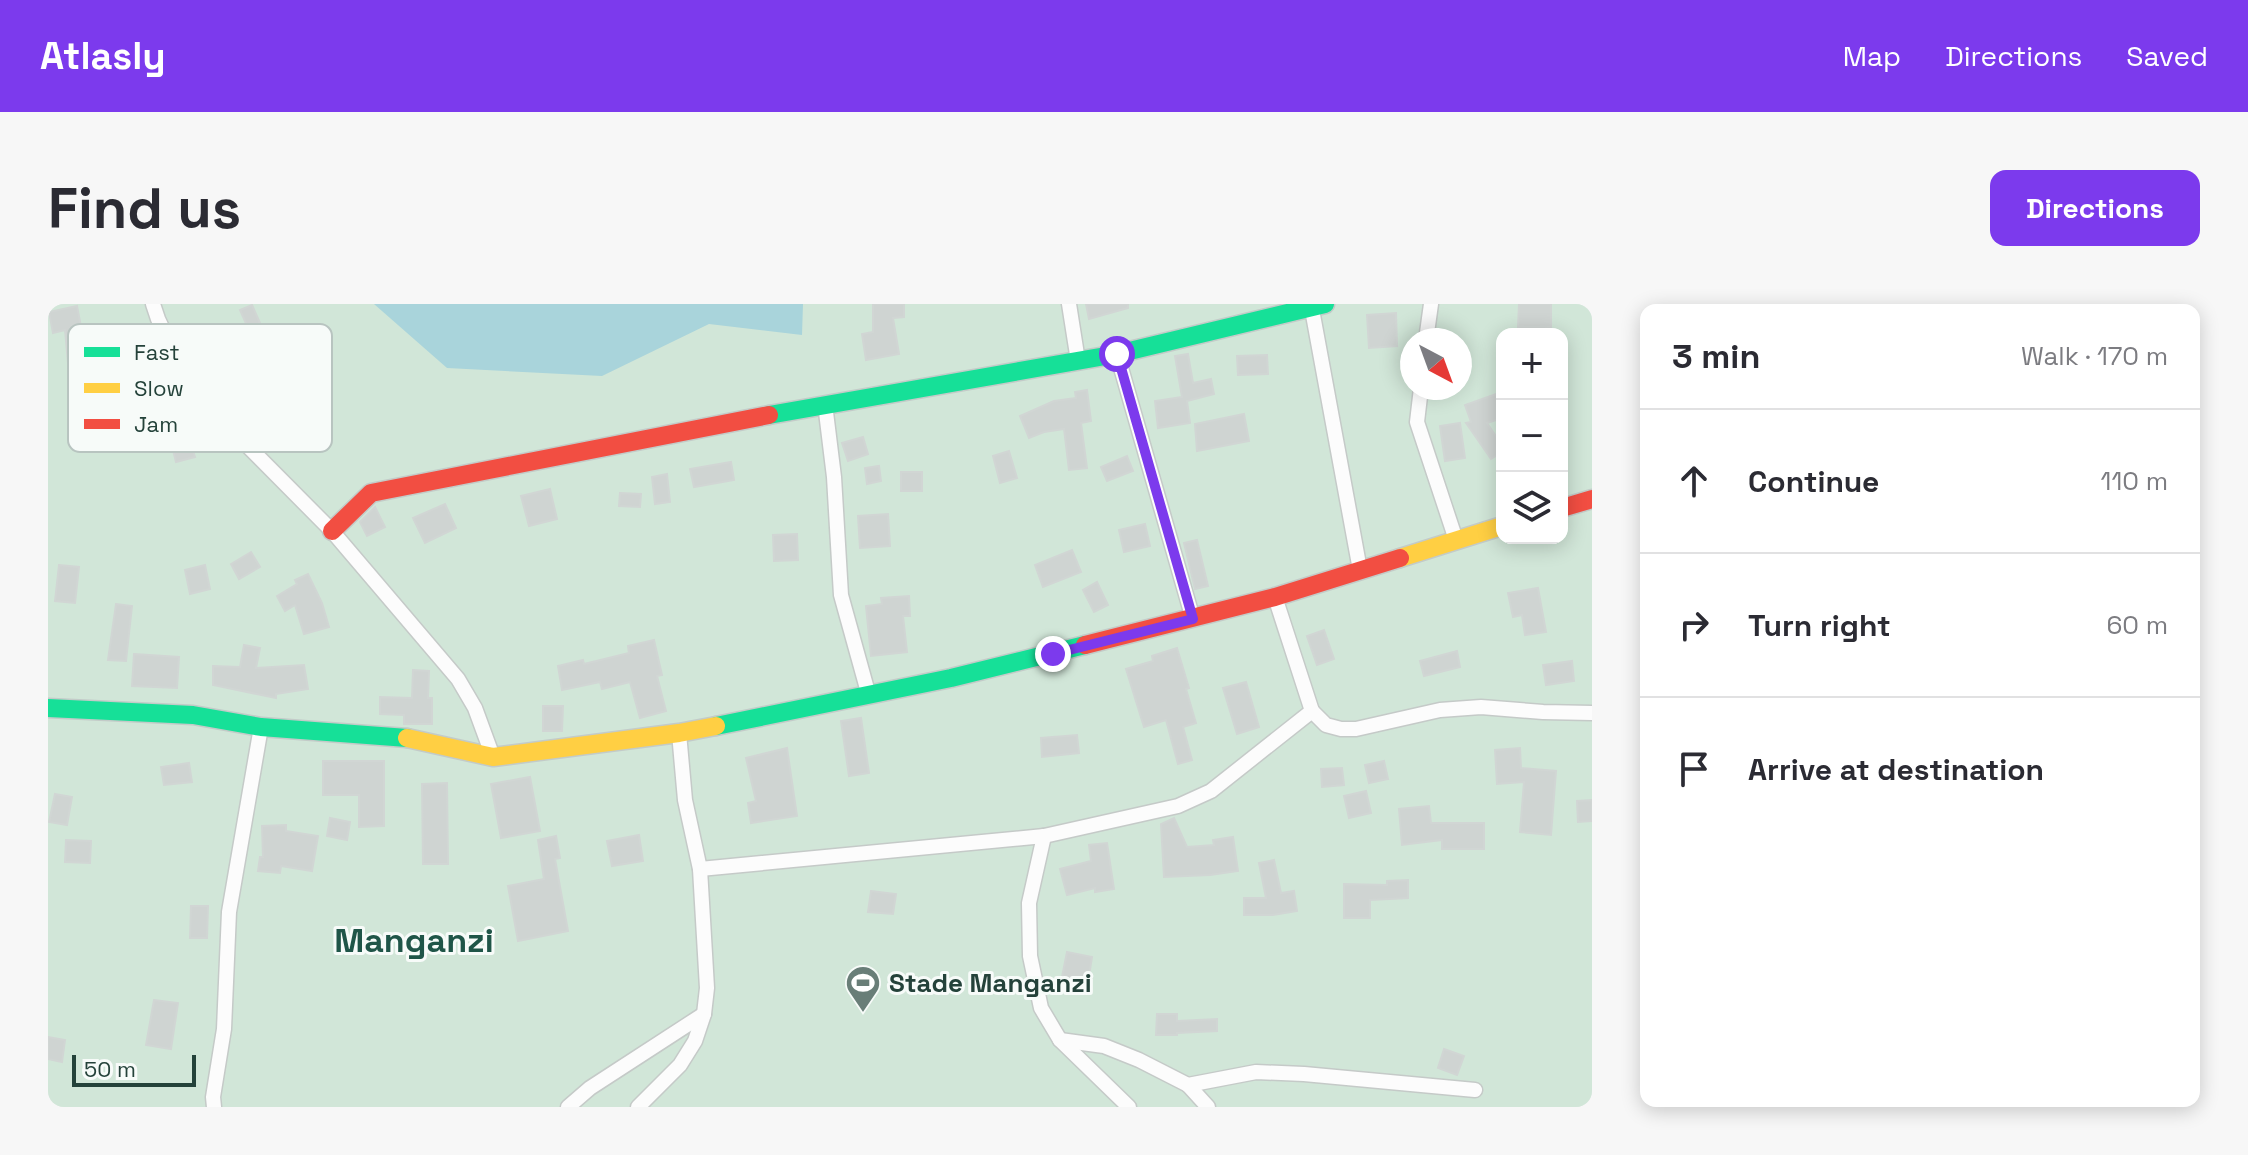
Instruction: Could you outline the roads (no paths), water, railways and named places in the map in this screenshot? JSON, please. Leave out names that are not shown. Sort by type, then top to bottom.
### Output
[{"type":"main road","points":[[332,531],[371,493],[825,404],[1117,354],[1316,305]]},
{"type":"main road","points":[[1568,506],[1592,499]]},
{"type":"main road","points":[[48,708],[193,715],[261,727],[410,738],[493,757],[679,733],[951,678],[1275,597],[1496,528]]},
{"type":"street","points":[[153,304],[160,324]]},
{"type":"street","points":[[1069,304],[1078,361]]},
{"type":"street","points":[[1428,328],[1431,304]]},
{"type":"street","points":[[1316,305],[1360,570]]},
{"type":"street","points":[[1117,354],[1193,619]]},
{"type":"street","points":[[1420,400],[1417,422],[1456,540]]},
{"type":"street","points":[[825,404],[834,477],[841,595],[869,696]]},
{"type":"street","points":[[254,452],[332,531],[458,679],[475,708],[493,757]]},
{"type":"street","points":[[1275,597],[1312,711],[1326,725],[1356,729],[1440,710],[1481,707],[1592,713]]},
{"type":"street","points":[[700,869],[1044,836],[1178,806],[1211,791],[1312,711]]},
{"type":"street","points":[[214,1107],[224,1029],[229,912],[261,727]]},
{"type":"street","points":[[638,1107],[680,1065],[695,1041],[704,1014],[707,988],[700,869],[685,800],[679,733]]},
{"type":"street","points":[[1044,836],[1029,903],[1030,956],[1041,1008],[1060,1040],[1129,1107]]},
{"type":"street","points":[[568,1107],[590,1088],[704,1014]]},
{"type":"street","points":[[1060,1040],[1104,1046],[1139,1060],[1188,1085],[1208,1107]]},
{"type":"street","points":[[1188,1085],[1256,1072],[1475,1090]]},
{"type":"water","points":[[374,304],[803,304],[802,335],[709,324],[602,376],[447,368]]},
{"type":"place","name":"Stade Manganzi","points":[[863,1014]]},
{"type":"district","name":"Manganzi","points":[[414,940]]}]
